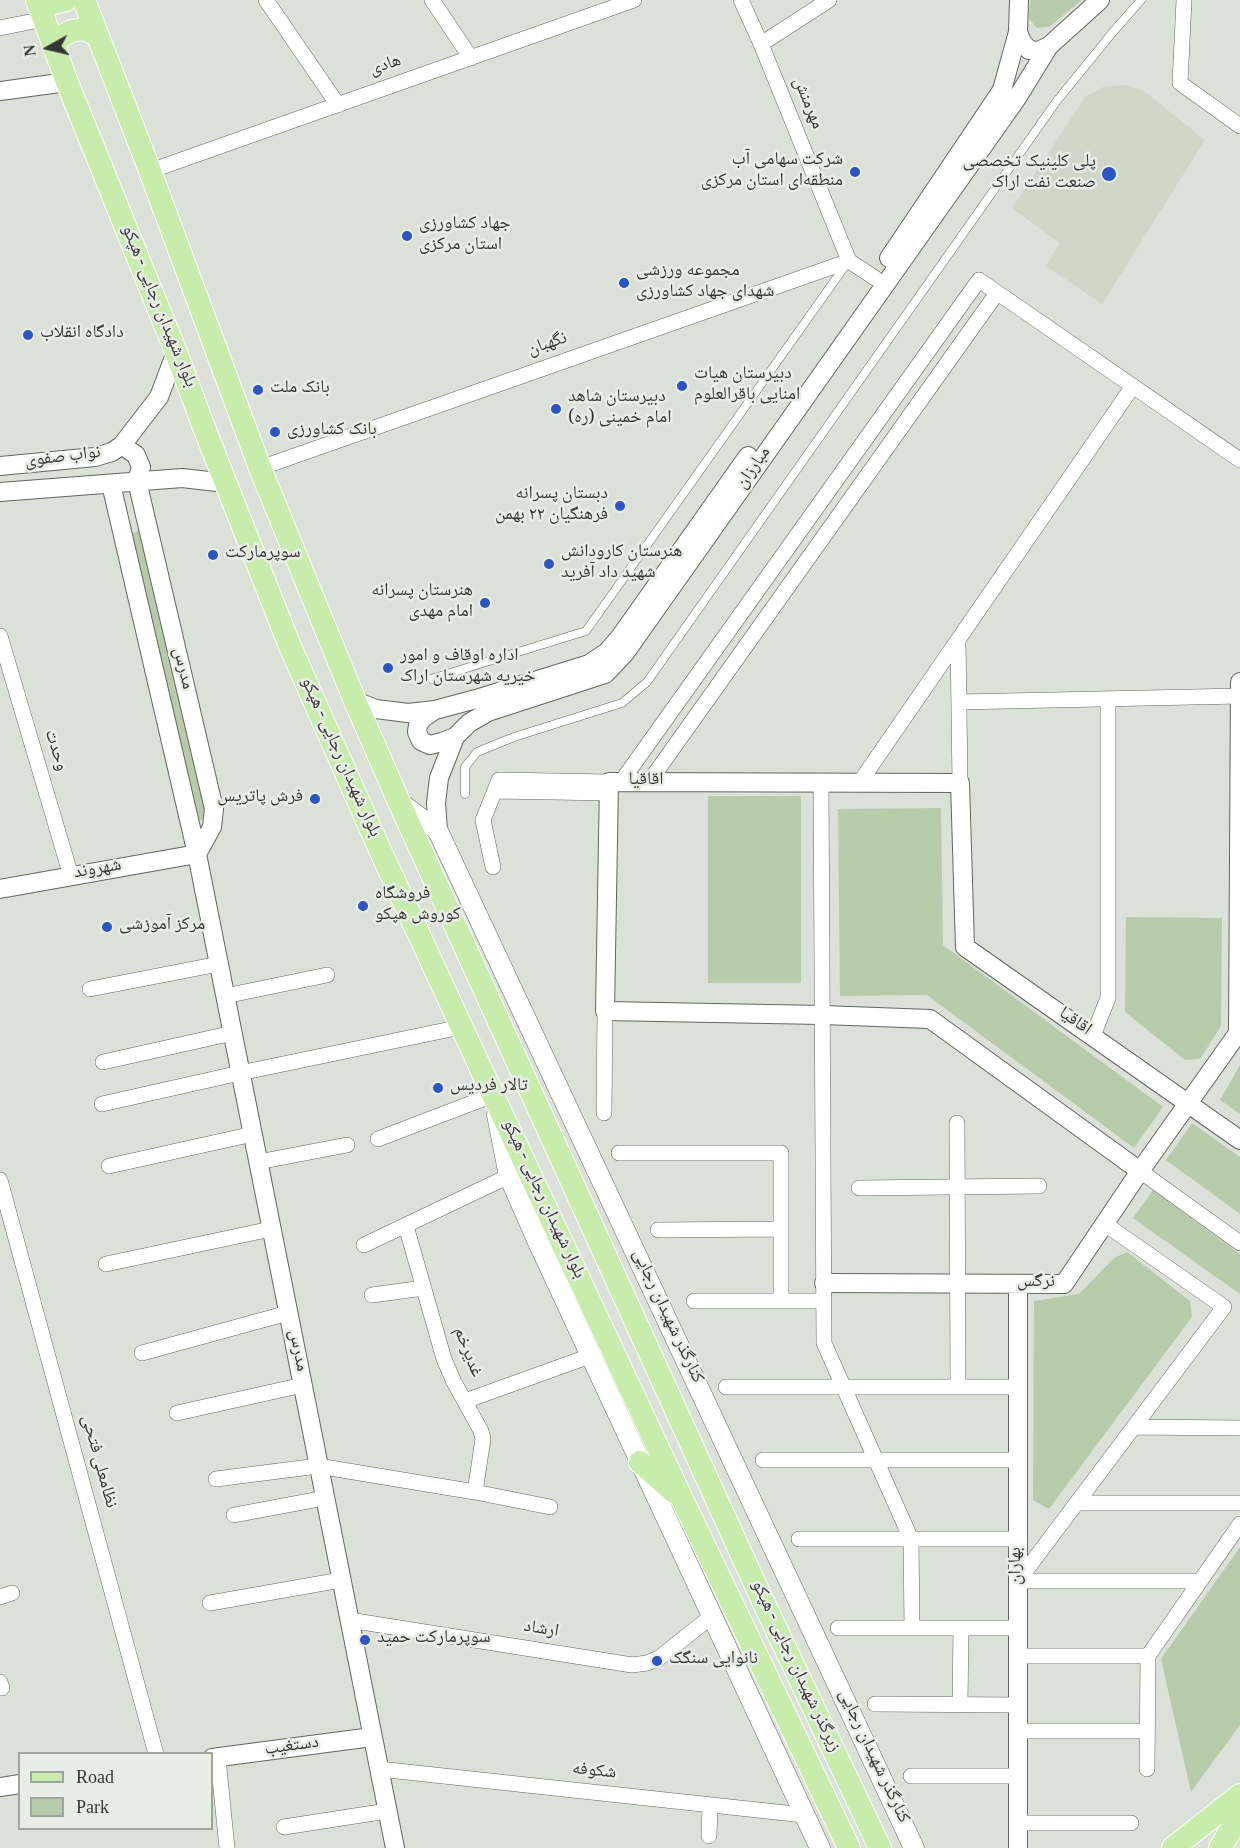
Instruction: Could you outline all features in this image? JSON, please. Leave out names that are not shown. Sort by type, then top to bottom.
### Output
[{"type":"main road","points":[[39,7],[66,0]]},
{"type":"main road","name":"بلوار شهیدان رجایی - هپکو","points":[[84,0],[260,468],[355,701],[710,1484]]},
{"type":"main road","name":"بلوار شهیدان رجایی - هپکو","points":[[39,7],[289,644],[380,850],[682,1499]]},
{"type":"main road","points":[[54,48],[59,38],[70,31],[84,29],[96,35]]},
{"type":"main road","name":"کنارگذر شهیدان رجایی","points":[[399,802],[438,831],[914,1848]]},
{"type":"main road","points":[[493,1095],[509,1176],[590,1356],[820,1848]]},
{"type":"main road","points":[[640,1462],[682,1499]]},
{"type":"main road","name":"زیرگذر شهیدان رجایی - هپکو","points":[[710,1484],[880,1848]]},
{"type":"main road","name":"زیرگذر شهیدان رجایی - هپکو","points":[[682,1499],[849,1848]]},
{"type":"main road","points":[[1173,1848],[1240,1795]]},
{"type":"main road","points":[[1220,1848],[1240,1815]]},
{"type":"street","points":[[266,0],[338,105]]},
{"type":"street","points":[[432,0],[471,58]]},
{"type":"street","name":"هادی","points":[[150,171],[471,58],[599,6],[634,0]]},
{"type":"street","name":"مهرمنش","points":[[741,0],[849,261]]},
{"type":"street","points":[[761,44],[829,0]]},
{"type":"street","name":"مبارزان","points":[[355,701],[376,709],[408,713],[435,710],[589,664],[607,652],[875,278],[1002,90],[1018,32],[1019,0]]},
{"type":"street","name":"مبارزان","points":[[438,831],[436,803],[439,778],[455,737],[469,723],[488,712],[605,674],[625,652],[1010,108],[1049,46],[1100,0]]},
{"type":"street","points":[[1184,0],[1180,83],[1240,126]]},
{"type":"street","points":[[0,28],[39,7]]},
{"type":"street","points":[[1018,32],[1022,42],[1029,50],[1038,51],[1049,46]]},
{"type":"street","points":[[0,91],[67,82]]},
{"type":"street","points":[[849,261],[875,278]]},
{"type":"street","name":"نگهبان","points":[[260,468],[849,261]]},
{"type":"street","points":[[493,867],[483,820],[497,785],[613,786],[979,280],[1240,460]]},
{"type":"street","points":[[649,782],[997,293]]},
{"type":"street","name":"نواب صفوی","points":[[0,466],[95,457],[112,452],[122,445],[159,397],[176,352]]},
{"type":"street","points":[[860,783],[1133,386]]},
{"type":"street","name":"مدرس","points":[[122,445],[132,451],[141,467],[137,481],[214,809],[212,827],[197,854]]},
{"type":"street","name":"نواب صفوی","points":[[0,492],[182,478],[226,483]]},
{"type":"street","name":"مدرس","points":[[111,484],[197,854],[395,1848]]},
{"type":"street","name":"وحدت","points":[[0,636],[71,876]]},
{"type":"street","points":[[958,640],[960,783]]},
{"type":"street","name":"نرگس","points":[[824,1292],[958,1284],[1064,1284],[1140,1171],[1238,1033],[1240,682]]},
{"type":"street","points":[[959,702],[1240,696]]},
{"type":"street","points":[[1093,1036],[1108,998],[1108,699]]},
{"type":"street","points":[[435,710],[423,718],[418,725],[417,732],[421,741],[430,745],[455,737]]},
{"type":"street","name":"اقاقیا","points":[[605,1011],[613,786],[649,782],[960,783],[965,947],[1240,1140]]},
{"type":"street","points":[[821,782],[824,1343],[911,1539],[912,1628]]},
{"type":"street","name":"شهروند","points":[[0,889],[197,854]]},
{"type":"street","points":[[90,989],[219,964]]},
{"type":"street","points":[[225,996],[327,975]]},
{"type":"street","points":[[604,1113],[605,1011],[930,1019],[1240,1243]]},
{"type":"street","points":[[102,1104],[461,1026]]},
{"type":"street","points":[[103,1062],[233,1033]]},
{"type":"street","points":[[378,1139],[493,1095]]},
{"type":"street","points":[[957,1123],[958,1387]]},
{"type":"street","points":[[109,1166],[253,1134]]},
{"type":"street","points":[[258,1162],[347,1145]]},
{"type":"street","points":[[619,1153],[780,1153],[781,1301]]},
{"type":"street","points":[[364,1245],[509,1176]]},
{"type":"street","name":"نظامعلی فتحی","points":[[0,1180],[155,1752]]},
{"type":"street","points":[[859,1188],[1039,1186]]},
{"type":"street","points":[[1018,1581],[1224,1307],[1105,1224]]},
{"type":"street","name":"غدیرخم","points":[[406,1226],[444,1359],[454,1382],[477,1422],[483,1439],[475,1492]]},
{"type":"street","points":[[106,1264],[271,1229]]},
{"type":"street","points":[[658,1230],[780,1229]]},
{"type":"street","name":"بهاران","points":[[1018,1284],[1018,1848]]},
{"type":"street","points":[[372,1295],[424,1288]]},
{"type":"street","points":[[694,1301],[781,1301],[824,1292]]},
{"type":"street","points":[[142,1353],[288,1313]]},
{"type":"street","points":[[465,1401],[590,1356]]},
{"type":"street","points":[[177,1413],[303,1385]]},
{"type":"street","points":[[726,1387],[1018,1387]]},
{"type":"street","points":[[1134,1428],[1240,1428]]},
{"type":"street","points":[[763,1460],[1018,1460]]},
{"type":"street","points":[[216,1479],[318,1466],[550,1507]]},
{"type":"street","points":[[234,1515],[325,1498]]},
{"type":"street","points":[[1077,1503],[1240,1503]]},
{"type":"street","points":[[1147,1768],[1148,1656],[1240,1524]]},
{"type":"street","points":[[799,1539],[1018,1539]]},
{"type":"street","points":[[210,1603],[341,1580]]},
{"type":"street","points":[[1018,1581],[1200,1581]]},
{"type":"street","name":"ارشاد","points":[[349,1620],[632,1665],[647,1663],[659,1658],[712,1616]]},
{"type":"street","points":[[838,1628],[1018,1628]]},
{"type":"street","points":[[960,1705],[961,1628]]},
{"type":"street","points":[[1018,1656],[1148,1656]]},
{"type":"street","points":[[875,1704],[1018,1705]]},
{"type":"street","points":[[1018,1731],[1147,1731]]},
{"type":"street","name":"دستغیب","points":[[215,1758],[372,1737]]},
{"type":"street","points":[[215,1758],[227,1848]]},
{"type":"street","name":"شکوفه","points":[[379,1769],[804,1815]]},
{"type":"street","points":[[911,1776],[1018,1776]]},
{"type":"street","points":[[0,1787],[18,1784]]},
{"type":"street","points":[[709,1836],[710,1805]]},
{"type":"street","points":[[284,1827],[387,1811]]},
{"type":"street","points":[[1018,1823],[1131,1823]]},
{"type":"lane","points":[[465,794],[465,767],[477,752],[514,737],[622,703],[647,682],[1056,102],[1141,0]]},
{"type":"lane","points":[[431,679],[586,631],[849,261]]},
{"type":"shaded area","name":"پلی کلینیک تخصصی صنعت نفت اراک","points":[[1126,85],[1144,91],[1205,140],[1102,304],[1046,266],[1060,243],[1012,208],[1086,96],[1103,87]]},
{"type":"green space","points":[[1030,0],[1082,0],[1049,27],[1037,28],[1029,19]]},
{"type":"green space","points":[[139,530],[142,532],[209,808],[206,817],[202,820],[198,820],[132,538],[132,534]]},
{"type":"green space","points":[[708,796],[801,796],[801,983],[708,983]]},
{"type":"green space","points":[[941,808],[943,945],[1163,1107],[1134,1148],[927,995],[840,996],[838,809]]},
{"type":"green space","points":[[1126,917],[1222,918],[1221,1026],[1200,1059],[1185,1060],[1125,1012]]},
{"type":"green space","points":[[1240,1065],[1240,1114],[1220,1100]]},
{"type":"green space","points":[[1192,1123],[1240,1157],[1240,1214],[1166,1160]]},
{"type":"green space","points":[[1153,1190],[1240,1254],[1240,1294],[1133,1218]]},
{"type":"green space","points":[[1127,1252],[1190,1301],[1192,1317],[1049,1509],[1033,1500],[1034,1301],[1079,1294],[1114,1258]]},
{"type":"green space","points":[[1240,1547],[1240,1725],[1191,1792],[1161,1659]]},
{"type":"place","name":"شرکت سهامی آب منطقه‌ای استان مرکزی","points":[[855,172]]},
{"type":"place","name":"پلی کلینیک تخصصی صنعت نفت اراک","points":[[1109,174]]},
{"type":"place","name":"جهاد کشاورزی استان مرکزی","points":[[407,236]]},
{"type":"place","name":"مجموعه ورزشی شهدای جهاد کشاورزی","points":[[624,283]]},
{"type":"place","name":"دادگاه انقلاب","points":[[28,335]]},
{"type":"place","name":"دبیرستان هیات امنایی باقرالعلوم","points":[[682,386]]},
{"type":"place","name":"بانک ملت","points":[[258,390]]},
{"type":"place","name":"دبیرستان شاهد امام خمینی (ره)","points":[[556,409]]},
{"type":"place","name":"بانک کشاورزی","points":[[275,432]]},
{"type":"place","name":"دبستان پسرانه فرهنگیان ۲۲ بهمن","points":[[620,506]]},
{"type":"place","name":"سوپرمارکت","points":[[213,555]]},
{"type":"place","name":"هنرستان کارودانش شهید داد آفرید","points":[[549,564]]},
{"type":"place","name":"هنرستان پسرانه امام مهدی","points":[[485,603]]},
{"type":"place","name":"اداره اوقاف و امور خیریه شهرستان اراک","points":[[388,668]]},
{"type":"place","name":"فرش پاتریس","points":[[315,799]]},
{"type":"place","name":"فروشگاه کوروش هپکو","points":[[363,906]]},
{"type":"place","name":"مرکز آموزشی","points":[[107,927]]},
{"type":"place","name":"تالار فردیس","points":[[438,1088]]},
{"type":"place","name":"سوپرمارکت حمید","points":[[365,1640]]},
{"type":"place","name":"نانوایی سنگک","points":[[657,1661]]}]
